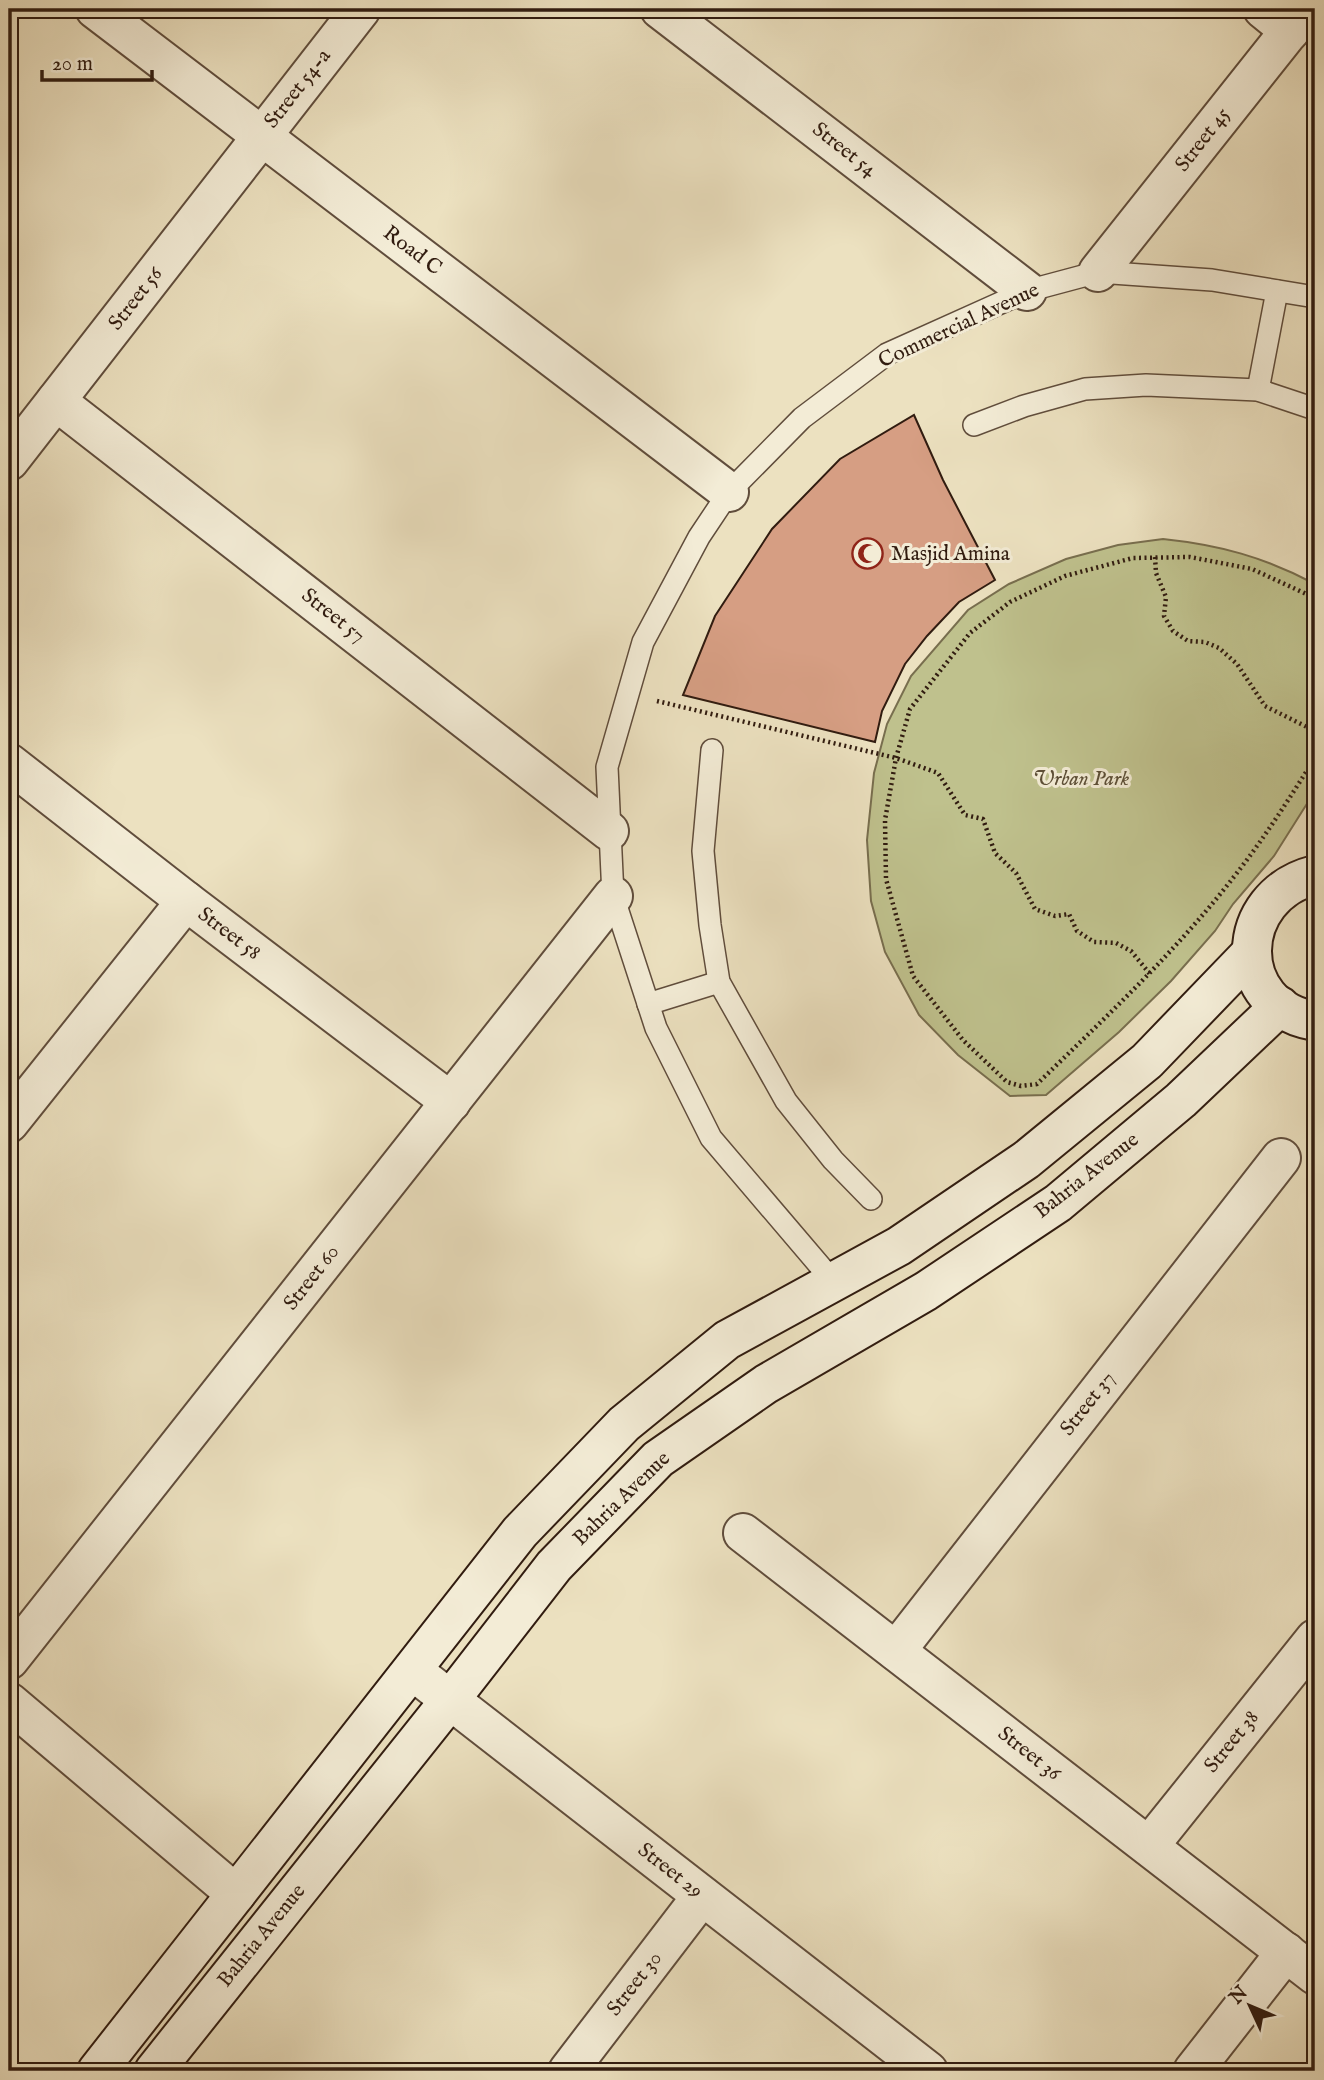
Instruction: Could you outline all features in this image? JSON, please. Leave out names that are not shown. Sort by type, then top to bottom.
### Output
[{"type":"street","name":"Road C","points":[[95,9],[729,492]]},
{"type":"street","name":"Street 54-a","points":[[261,136],[361,9]]},
{"type":"street","name":"Street 54","points":[[660,9],[1027,291]]},
{"type":"street","name":"Street 45","points":[[1098,272],[1287,16]]},
{"type":"street","name":"Street 56","points":[[9,461],[261,136]]},
{"type":"street","name":"Street 57","points":[[56,401],[609,831]]},
{"type":"street","name":"Street 58","points":[[9,762],[186,901],[451,1102]]},
{"type":"street","points":[[1315,874],[1294,882],[1276,894],[1262,911],[1254,931],[1252,952],[1256,973],[1265,992],[1280,1006],[1301,1019],[1315,1021]]},
{"type":"street","name":"Street 60","points":[[9,1660],[613,896]]},
{"type":"street","points":[[9,1123],[186,901]]},
{"type":"street","points":[[97,2071],[520,1532],[624,1424],[727,1340],[832,1280],[899,1246],[1026,1160],[1147,1060],[1252,952]]},
{"type":"street","name":"Bahria Avenue","points":[[154,2071],[554,1566],[658,1459],[766,1384],[926,1291],[1058,1203],[1181,1100],[1280,1006]]},
{"type":"street","name":"Street 37","points":[[896,1651],[1281,1158]]},
{"type":"street","name":"Street 36","points":[[743,1533],[1301,1963]]},
{"type":"street","name":"Street 38","points":[[1149,1846],[1315,1639]]},
{"type":"street","name":"Street 29","points":[[413,1671],[928,2071]]},
{"type":"street","points":[[9,1702],[236,1894]]},
{"type":"street","name":"Street 30","points":[[568,2071],[702,1896]]},
{"type":"street","points":[[1193,2071],[1301,1963]]},
{"type":"lane","name":"Commercial Avenue","points":[[832,1280],[710,1138],[656,1028],[613,896],[607,767],[643,642],[699,537],[729,492],[802,418],[887,355],[1027,291],[1098,272],[1212,280],[1315,297]]},
{"type":"lane","points":[[1258,390],[1277,290]]},
{"type":"lane","points":[[974,425],[1024,406],[1085,389],[1146,385],[1258,390],[1315,409]]},
{"type":"lane","points":[[712,750],[703,851],[719,982],[786,1101],[833,1160],[871,1199]]},
{"type":"lane","points":[[648,1004],[719,982]]},
{"type":"path","points":[[1315,598],[1252,569],[1190,557],[1133,558],[1065,576],[1010,602],[970,633],[910,709],[896,758],[885,820],[886,879],[913,976],[963,1040],[1006,1082],[1021,1087],[1037,1084],[1150,974],[1244,865],[1315,758]]},
{"type":"path","points":[[1155,558],[1156,573],[1166,597],[1164,616],[1173,631],[1188,641],[1205,642],[1219,648],[1237,664],[1265,706],[1315,731]]},
{"type":"path","points":[[628,694],[896,758],[937,773],[965,815],[983,818],[995,853],[1016,873],[1035,909],[1055,916],[1069,914],[1077,931],[1094,942],[1116,943],[1131,951],[1150,974]]},
{"type":"green space","name":"Urban Park","points":[[1163,539],[1241,554],[1278,566],[1315,584],[1315,791],[1274,856],[1233,904],[1215,931],[1171,981],[1119,1032],[1046,1095],[1010,1096],[958,1055],[919,1015],[885,952],[871,901],[867,840],[874,773],[887,724],[911,676],[968,610],[1009,584],[1066,559],[1118,545]]},
{"type":"building","name":"Masjid Amina","points":[[914,415],[943,480],[995,580],[959,602],[905,664],[882,711],[875,742],[683,695],[715,616],[772,529],[840,459]]},
{"type":"place","name":"Masjid Amina","points":[[868,554]]}]
